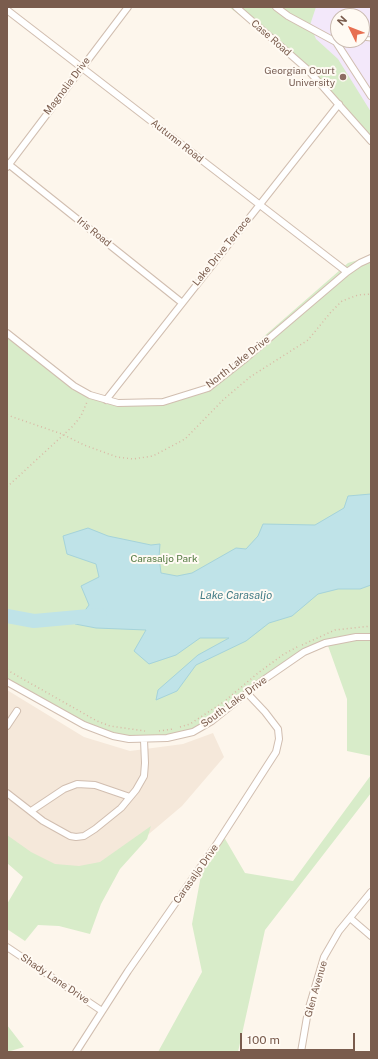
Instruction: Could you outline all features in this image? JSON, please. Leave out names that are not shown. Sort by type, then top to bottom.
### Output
[{"type":"street","name":"Magnolia Drive","points":[[8,164],[128,7]]},
{"type":"street","name":"Case Road","points":[[236,7],[308,70],[371,141]]},
{"type":"street","points":[[276,7],[288,16],[330,37]]},
{"type":"street","name":"Autumn Road","points":[[7,10],[347,272]]},
{"type":"street","points":[[341,48],[371,96]]},
{"type":"street","name":"Lake Drive Terrace","points":[[106,400],[181,302],[339,104]]},
{"type":"street","name":"Iris Road","points":[[8,164],[181,302]]},
{"type":"street","name":"North Lake Drive","points":[[7,333],[74,386],[90,395],[118,403],[163,402],[208,388],[246,358],[347,272],[360,263],[371,258]]},
{"type":"street","name":"South Lake Drive","points":[[7,682],[84,724],[113,736],[144,740],[167,738],[192,732],[212,721],[248,694],[262,681],[304,652],[325,643],[356,637],[371,637]]},
{"type":"street","name":"Carasaljo Drive","points":[[76,1052],[128,971],[218,842],[276,752],[279,739],[278,729],[248,694]]},
{"type":"street","points":[[7,726],[17,711]]},
{"type":"street","points":[[7,793],[50,825],[76,838],[96,829],[121,808],[130,797],[144,776],[144,740]]},
{"type":"street","points":[[31,811],[64,788],[77,784],[95,785],[130,797]]},
{"type":"street","name":"Glen Avenue","points":[[301,1052],[308,1011],[324,957],[339,931],[371,892]]},
{"type":"street","points":[[350,918],[371,936]]},
{"type":"street","name":"Shady Lane Drive","points":[[7,947],[102,1011]]},
{"type":"path","points":[[7,415],[62,434],[84,445],[118,457],[133,459],[153,456],[170,449],[185,439],[223,400],[250,377],[308,340],[331,312],[342,302],[358,295],[371,294]]},
{"type":"path","points":[[7,487],[62,434],[73,426],[81,416],[90,395]]},
{"type":"path","points":[[152,731],[179,728],[190,724],[224,702],[275,660],[312,640],[335,630],[371,626]]},
{"type":"path","points":[[7,670],[97,721],[110,726],[146,731]]},
{"type":"shaded area","name":"Georgian Court University","points":[[263,7],[371,7],[371,141]]},
{"type":"shaded area","points":[[7,690],[84,737],[130,751],[183,744],[213,733],[224,757],[182,806],[104,872],[56,874],[7,841]]},
{"type":"green space","points":[[229,7],[316,7],[310,25],[316,39],[338,59],[371,112],[371,145],[309,69]]},
{"type":"green space","name":"Carasaljo Park","points":[[371,256],[371,756],[347,751],[347,699],[327,643],[304,652],[193,732],[167,738],[129,739],[84,725],[7,682],[7,331],[78,388],[106,400],[146,403],[207,386],[348,263]]},
{"type":"green space","points":[[371,775],[371,793],[265,930],[238,1052],[158,1052],[202,972],[192,924],[202,870],[224,837],[245,873],[293,881]]},
{"type":"green space","points":[[151,826],[147,839],[120,869],[101,904],[90,934],[59,926],[38,925],[25,941],[7,929],[7,904],[23,877],[7,863],[7,835],[31,852],[55,864],[79,866],[100,862]]},
{"type":"green space","points":[[7,1025],[24,1047],[7,1052]]},
{"type":"water","name":"Lake Carasaljo","points":[[371,494],[371,585],[360,589],[338,589],[318,594],[292,616],[269,623],[246,641],[196,665],[177,691],[156,700],[158,690],[198,655],[229,638],[200,638],[176,655],[149,664],[134,651],[146,630],[96,628],[75,624],[89,605],[81,586],[99,577],[96,564],[67,554],[63,536],[88,528],[108,536],[151,545],[160,544],[159,557],[161,573],[177,576],[192,573],[236,548],[246,549],[258,536],[263,524],[315,525],[344,508],[348,496]]},
{"type":"waterway","points":[[7,616],[34,621],[100,615]]},
{"type":"place","name":"Georgian Court University","points":[[343,77]]}]
